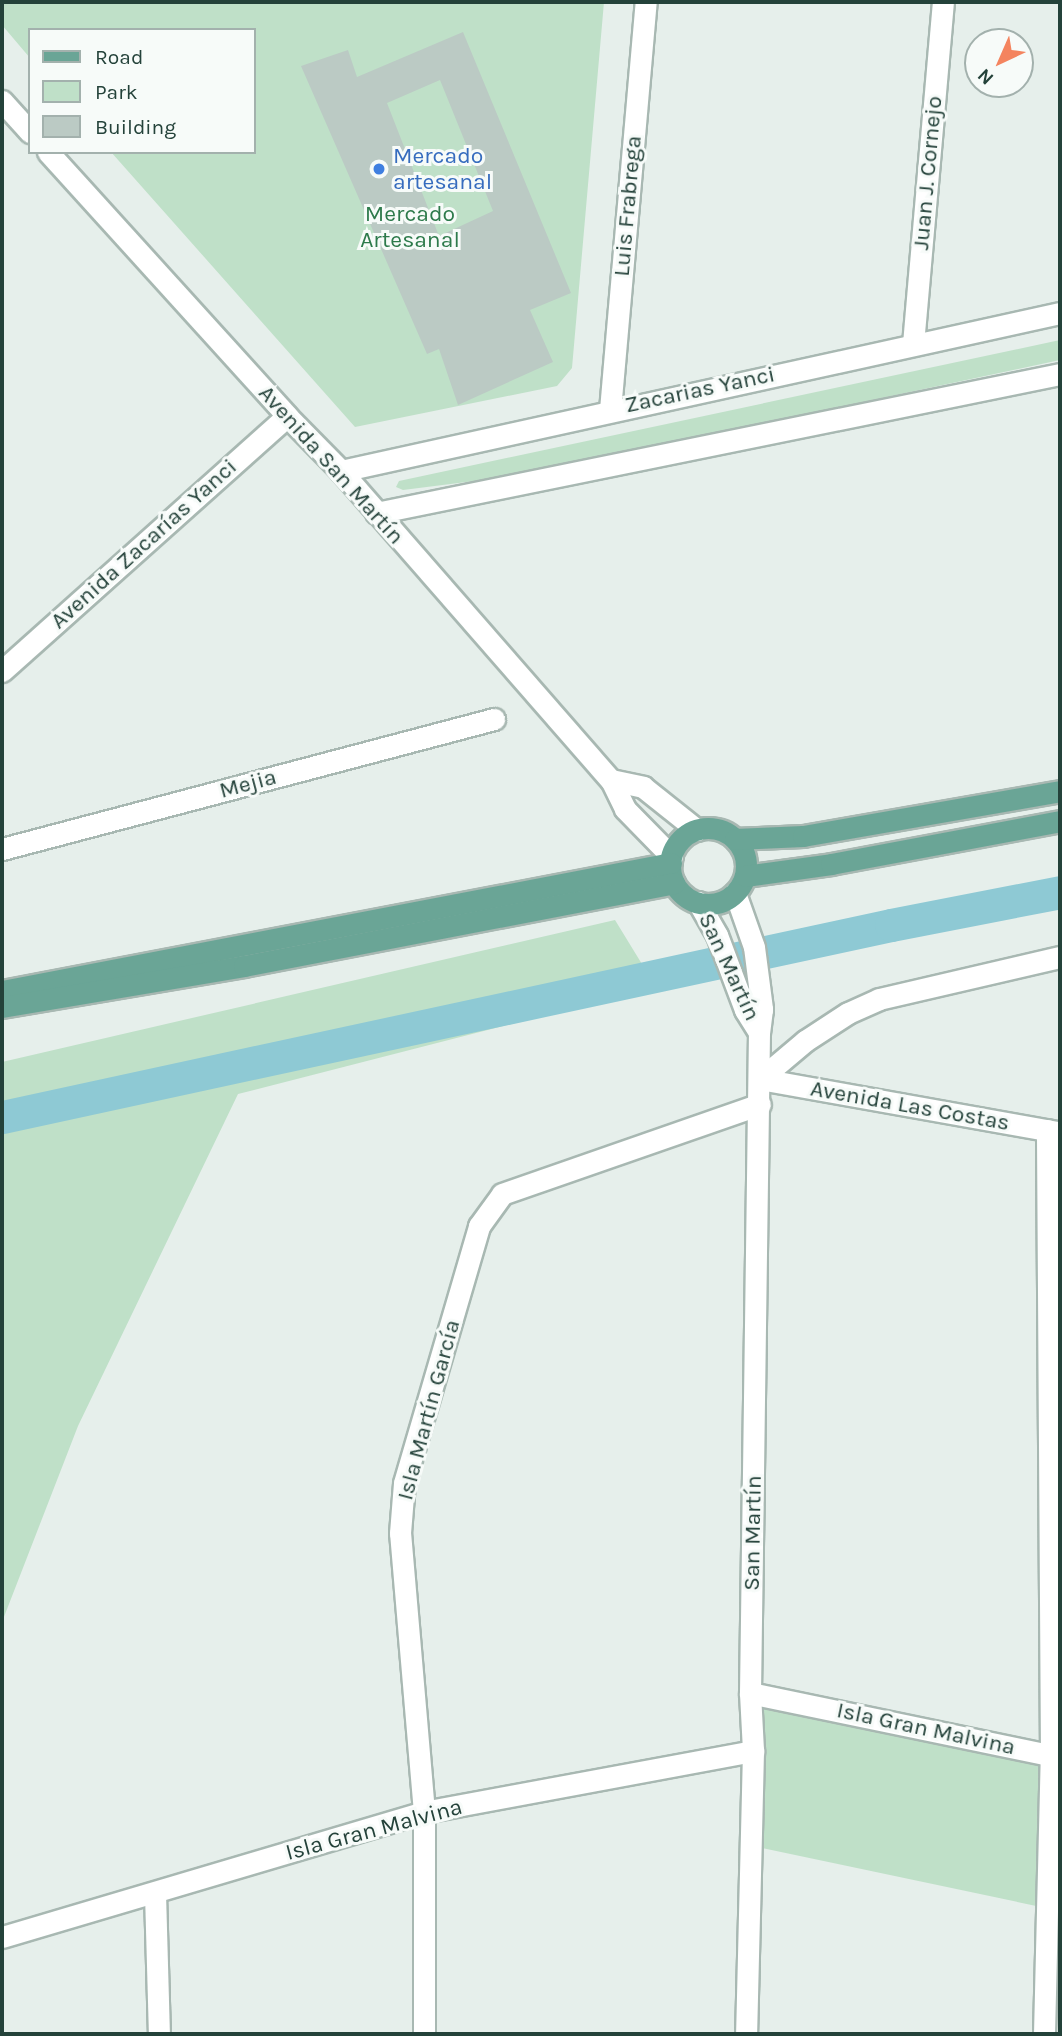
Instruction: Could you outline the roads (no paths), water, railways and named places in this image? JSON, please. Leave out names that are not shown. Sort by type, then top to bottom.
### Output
[{"type":"main road","points":[[735,839],[803,836],[1060,791]]},
{"type":"main road","points":[[740,885],[743,850],[735,839],[724,831],[698,830],[677,845],[672,868],[682,894],[698,902],[719,903],[740,885],[831,864],[1060,821]]},
{"type":"main road","points":[[2,991],[672,868]]},
{"type":"main road","points":[[2,1007],[244,967],[672,868]]},
{"type":"street","name":"Luis Frabrega","points":[[610,410],[646,2]]},
{"type":"street","name":"Juan J. Cornejo","points":[[913,344],[943,2]]},
{"type":"street","points":[[2,101],[28,130]]},
{"type":"street","name":"Avenida San Martín","points":[[50,154],[287,416],[341,471],[418,563],[611,780],[625,809],[672,868]]},
{"type":"street","name":"Zacarias Yanci","points":[[341,471],[1060,313]]},
{"type":"street","points":[[376,513],[1060,373]]},
{"type":"street","name":"Avenida Zacarías Yanci","points":[[6,660],[287,416]]},
{"type":"street","name":"Mejia","points":[[2,849],[494,719]]},
{"type":"street","points":[[611,780],[643,787],[698,830]]},
{"type":"street","name":"San Martín","points":[[740,885],[760,984],[762,1009],[759,1032],[750,1693],[753,1751],[746,2034]]},
{"type":"street","name":"San Martín","points":[[698,902],[717,934],[745,1010],[759,1032]]},
{"type":"street","points":[[760,1079],[805,1041],[848,1013],[879,999],[1060,957]]},
{"type":"street","name":"Avenida Las Costas","points":[[760,1079],[1054,1132]]},
{"type":"street","name":"Isla Martín García","points":[[424,2034],[424,1812],[400,1533],[404,1483],[479,1226],[502,1194],[760,1104]]},
{"type":"street","points":[[1044,2034],[1056,1756],[1054,1132]]},
{"type":"street","name":"Isla Gran Malvina","points":[[750,1693],[1056,1756]]},
{"type":"street","name":"Isla Gran Malvina","points":[[2,1937],[424,1812],[753,1751]]},
{"type":"street","points":[[155,1893],[159,2034]]},
{"type":"waterway","points":[[2,1117],[891,925],[1060,892]]},
{"type":"place","name":"Mercado artesanal","points":[[379,169]]},
{"type":"park label","name":"Mercado Artesanal","points":[[410,227]]}]
